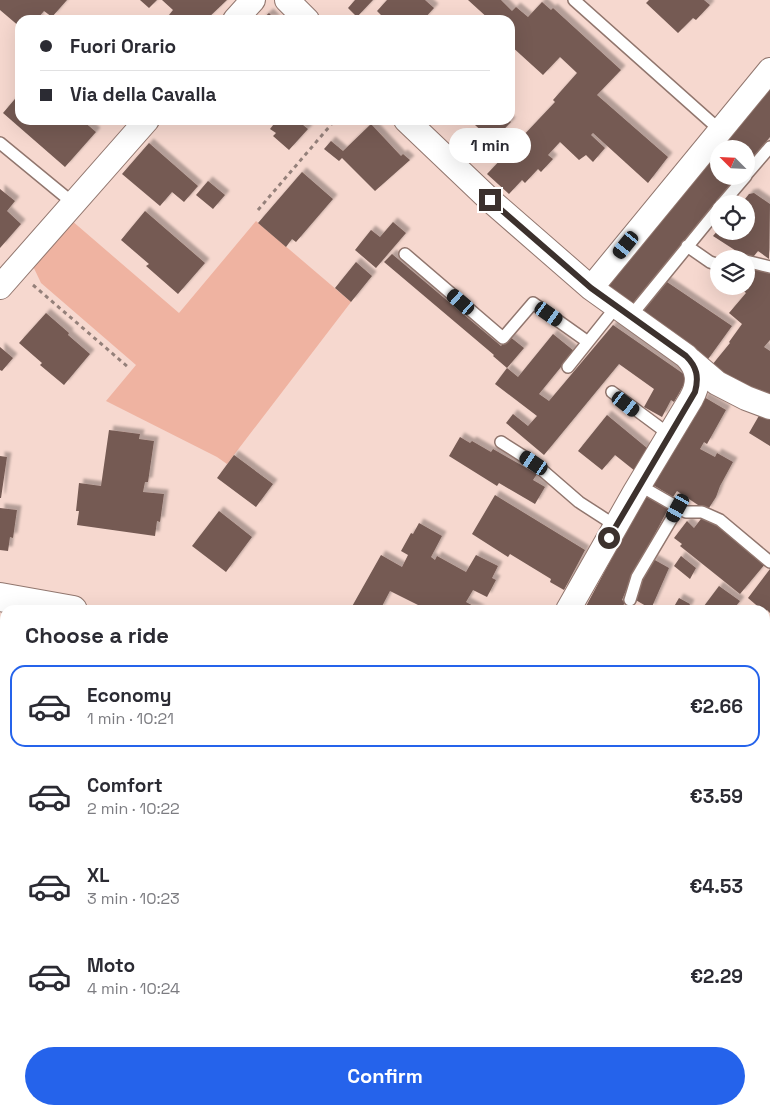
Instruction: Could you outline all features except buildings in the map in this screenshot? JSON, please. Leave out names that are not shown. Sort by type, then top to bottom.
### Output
[{"type":"street","points":[[240,15],[253,0]]},
{"type":"street","points":[[287,0],[302,15]]},
{"type":"street","points":[[591,288],[770,70]]},
{"type":"street","points":[[8,278],[143,125]]},
{"type":"street","points":[[411,125],[490,200],[700,379],[770,407]]},
{"type":"street","points":[[571,605],[670,435],[700,379]]},
{"type":"street","points":[[0,597],[45,605]]},
{"type":"lane","points":[[574,0],[720,131]]},
{"type":"lane","points":[[0,143],[73,203]]},
{"type":"lane","points":[[755,170],[766,162],[770,147]]},
{"type":"lane","points":[[730,195],[738,185]]},
{"type":"lane","points":[[568,367],[588,342],[623,312],[687,246],[710,219]]},
{"type":"lane","points":[[687,246],[710,262]]},
{"type":"lane","points":[[405,254],[503,338],[533,303],[588,342]]},
{"type":"lane","points":[[755,263],[770,267]]},
{"type":"lane","points":[[612,392],[670,435]]},
{"type":"lane","points":[[501,442],[534,463],[579,502],[616,526]]},
{"type":"lane","points":[[640,485],[686,512],[702,512],[720,520],[770,562]]},
{"type":"lane","points":[[630,600],[637,577],[678,508]]},
{"type":"path","points":[[258,210],[331,125]]},
{"type":"path","points":[[8,278],[128,367]]},
{"type":"shaded area","points":[[71,220],[179,313],[256,221],[351,302],[227,464],[217,457],[106,401],[136,365],[41,283],[32,264]]},
{"type":"route","points":[[490,200],[591,288],[686,356],[695,366],[698,380],[695,392],[609,538]]}]
